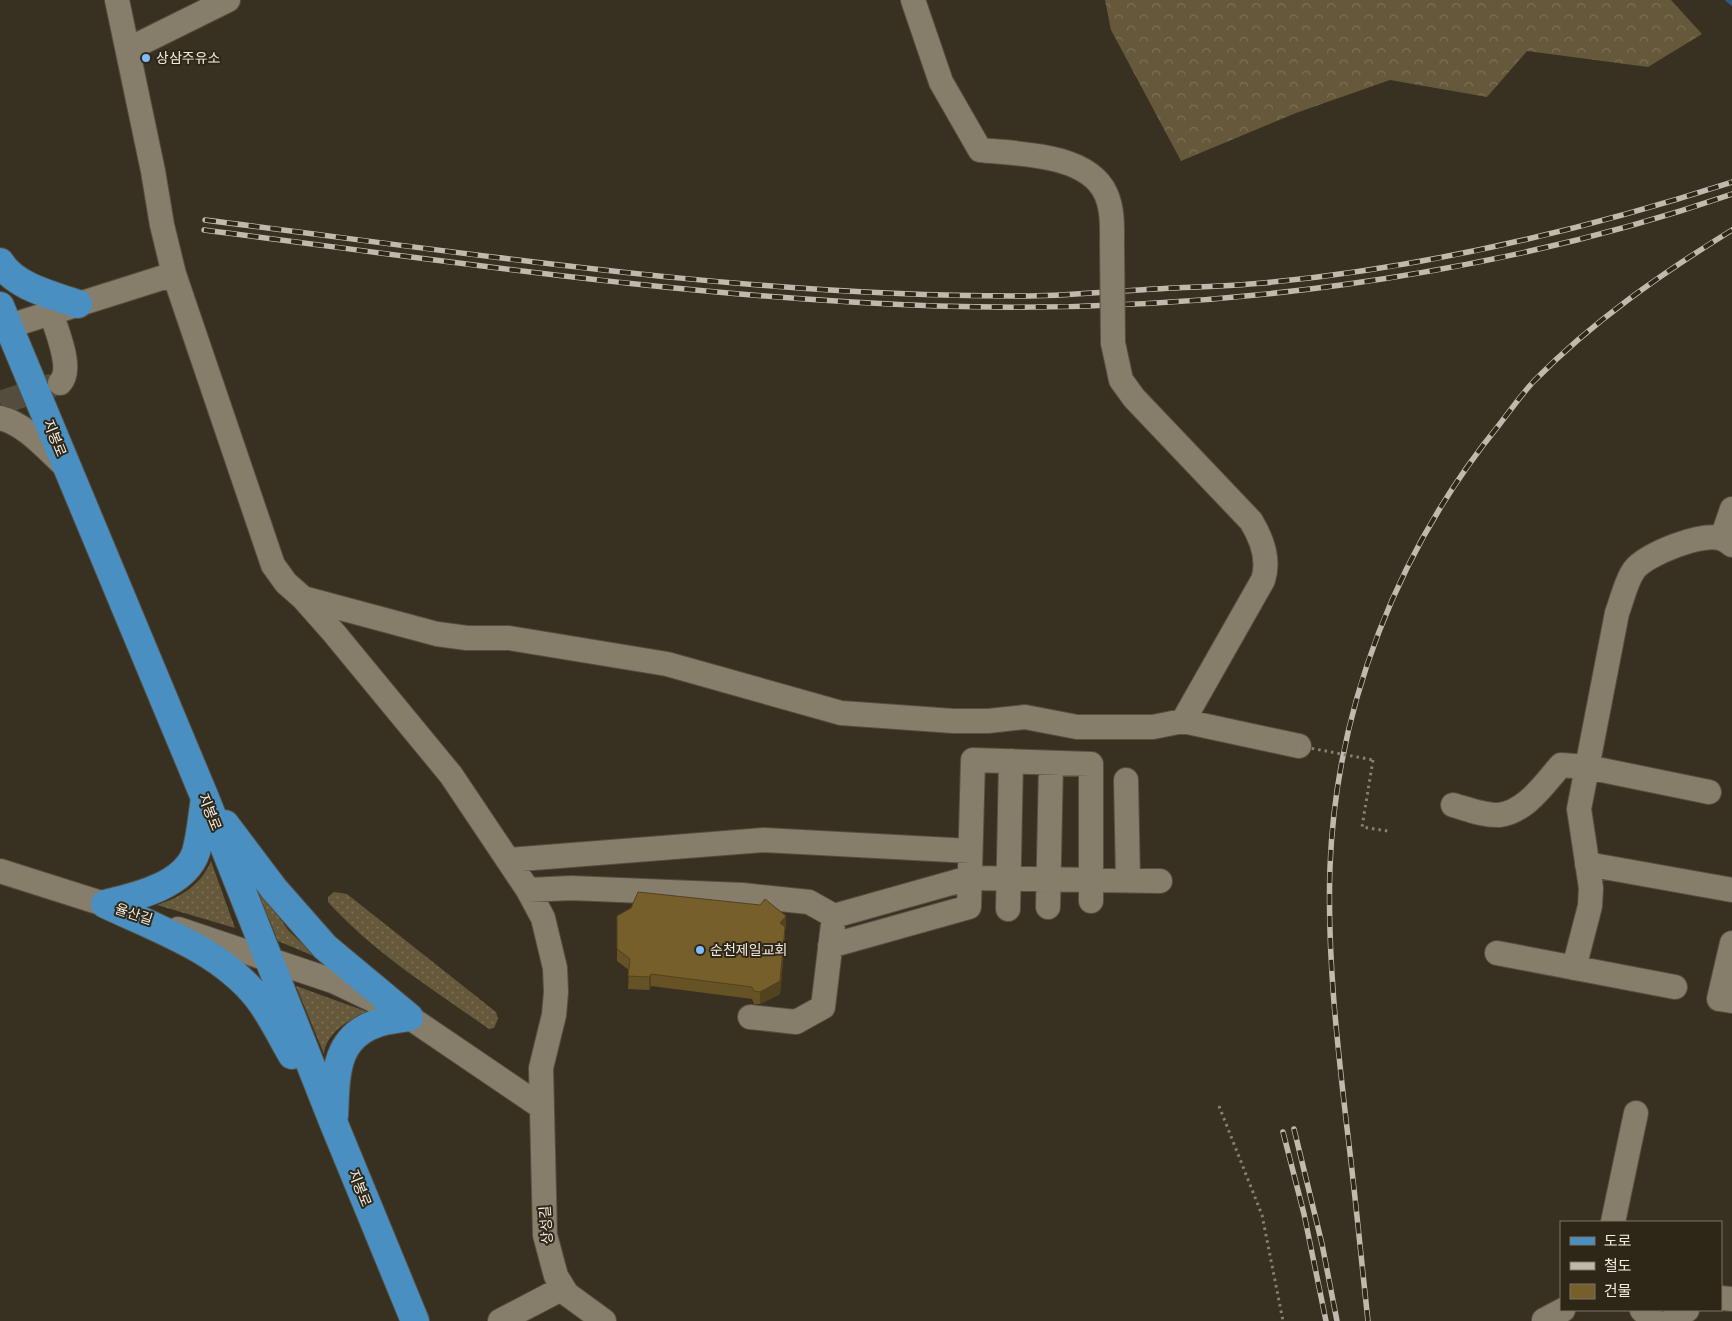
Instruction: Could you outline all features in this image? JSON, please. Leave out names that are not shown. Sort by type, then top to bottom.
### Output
[{"type":"main road","points":[[0,262],[8,273],[19,280],[78,304]]},
{"type":"main road","name":"지봉로","points":[[3,320],[68,468],[205,798],[334,1124],[415,1321]]},
{"type":"main road","points":[[104,904],[144,895],[166,884],[186,868],[196,854],[205,798]]},
{"type":"main road","points":[[205,798],[274,889],[325,948],[409,1018]]},
{"type":"main road","points":[[104,904],[194,946],[218,961],[240,980],[258,999],[334,1124]]},
{"type":"main road","points":[[334,1124],[336,1074],[340,1055],[350,1041],[363,1030],[376,1023],[409,1018]]},
{"type":"street","name":"상성길","points":[[117,0],[129,49],[154,171],[162,225],[174,274],[265,547],[278,573],[303,598],[450,775],[528,890],[543,918],[555,968],[556,992],[554,1015],[541,1068],[540,1106],[545,1235],[556,1276],[563,1288],[582,1307],[604,1321]]},
{"type":"street","points":[[129,49],[228,0]]},
{"type":"street","points":[[912,0],[941,82],[980,150],[1061,160],[1088,174],[1100,184],[1110,205],[1114,343],[1121,380],[1134,398],[1251,521],[1259,534],[1266,564],[1263,580],[1183,721]]},
{"type":"street","points":[[3,320],[51,312],[174,274]]},
{"type":"street","points":[[51,312],[67,366],[64,379],[60,383]]},
{"type":"street","points":[[0,418],[8,420],[34,438],[68,468]]},
{"type":"street","points":[[1574,968],[1590,906],[1591,888],[1579,809],[1617,613],[1634,570],[1658,552],[1710,537],[1727,542],[1732,509]]},
{"type":"street","points":[[303,598],[437,634],[467,638],[509,638],[667,664],[841,713],[953,721],[988,721],[1025,717],[1077,727],[1153,727],[1183,721],[1299,746]]},
{"type":"street","points":[[830,946],[969,907],[973,760],[1091,764],[1091,890]]},
{"type":"street","points":[[1008,909],[1011,761]]},
{"type":"street","points":[[1048,907],[1051,763]]},
{"type":"street","points":[[1453,805],[1498,815],[1512,811],[1528,802],[1560,765],[1587,767],[1708,792]]},
{"type":"street","points":[[1126,780],[1128,880]]},
{"type":"street","points":[[508,860],[764,840],[970,851]]},
{"type":"street","points":[[1587,864],[1732,890]]},
{"type":"street","name":"율산길","points":[[0,871],[333,981],[409,1018],[540,1106]]},
{"type":"street","points":[[528,890],[571,888],[742,895],[809,902],[834,916],[969,878],[1049,879],[1091,890],[1128,880],[1160,881]]},
{"type":"street","points":[[750,1017],[796,1022],[823,1007],[834,916]]},
{"type":"street","points":[[1732,943],[1719,999],[1732,1001]]},
{"type":"street","points":[[1497,953],[1675,988]]},
{"type":"street","points":[[1613,1221],[1636,1112]]},
{"type":"street","points":[[500,1321],[563,1288]]},
{"type":"street","points":[[1643,1311],[1654,1321]]},
{"type":"street","points":[[1671,1321],[1686,1311]]},
{"type":"path","points":[[1299,746],[1373,760],[1362,827],[1388,831]]},
{"type":"path","points":[[1219,1106],[1262,1214],[1283,1321]]},
{"type":"green space","points":[[1105,0],[1671,0],[1702,34],[1648,67],[1527,51],[1487,97],[1390,80],[1296,113],[1181,161],[1111,30]]},
{"type":"green space","points":[[211,861],[235,928],[157,905],[189,889],[202,877]]},
{"type":"green space","points":[[254,882],[288,930],[316,957],[278,941]]},
{"type":"green space","points":[[334,892],[347,894],[496,1012],[498,1019],[494,1028],[489,1029],[447,1000],[365,938],[328,902],[328,897]]},
{"type":"green space","points":[[296,986],[368,1012],[346,1023],[334,1033],[326,1046],[324,1054]]},
{"type":"building","name":"순천제일교회","points":[[638,892],[760,905],[765,899],[786,916],[780,923],[785,927],[780,981],[760,992],[754,991],[752,987],[651,974],[649,977],[628,976],[630,959],[617,949],[617,916],[631,908]]},
{"type":"waterway","points":[[1728,0],[1732,3]]},
{"type":"tunnel","points":[[0,403],[53,385]]},
{"type":"railway","points":[[205,220],[511,259],[715,281],[920,294],[1037,296],[1248,284],[1382,268],[1559,232],[1732,182]]},
{"type":"railway","points":[[204,230],[478,266],[661,287],[845,302],[937,306],[1036,307],[1137,304],[1238,297],[1339,285],[1440,269],[1539,249],[1637,224],[1732,194]]},
{"type":"railway","points":[[1368,1321],[1336,1031],[1329,900],[1335,807],[1345,747],[1359,689],[1379,632],[1403,577],[1431,524],[1463,473],[1525,392],[1557,359],[1604,318],[1654,281],[1732,230]]},
{"type":"railway","points":[[1294,1129],[1322,1244],[1337,1321]]},
{"type":"railway","points":[[1283,1132],[1304,1214],[1326,1321]]},
{"type":"place","name":"상삼주유소","points":[[146,58]]},
{"type":"place","name":"순천제일교회","points":[[700,950]]}]
